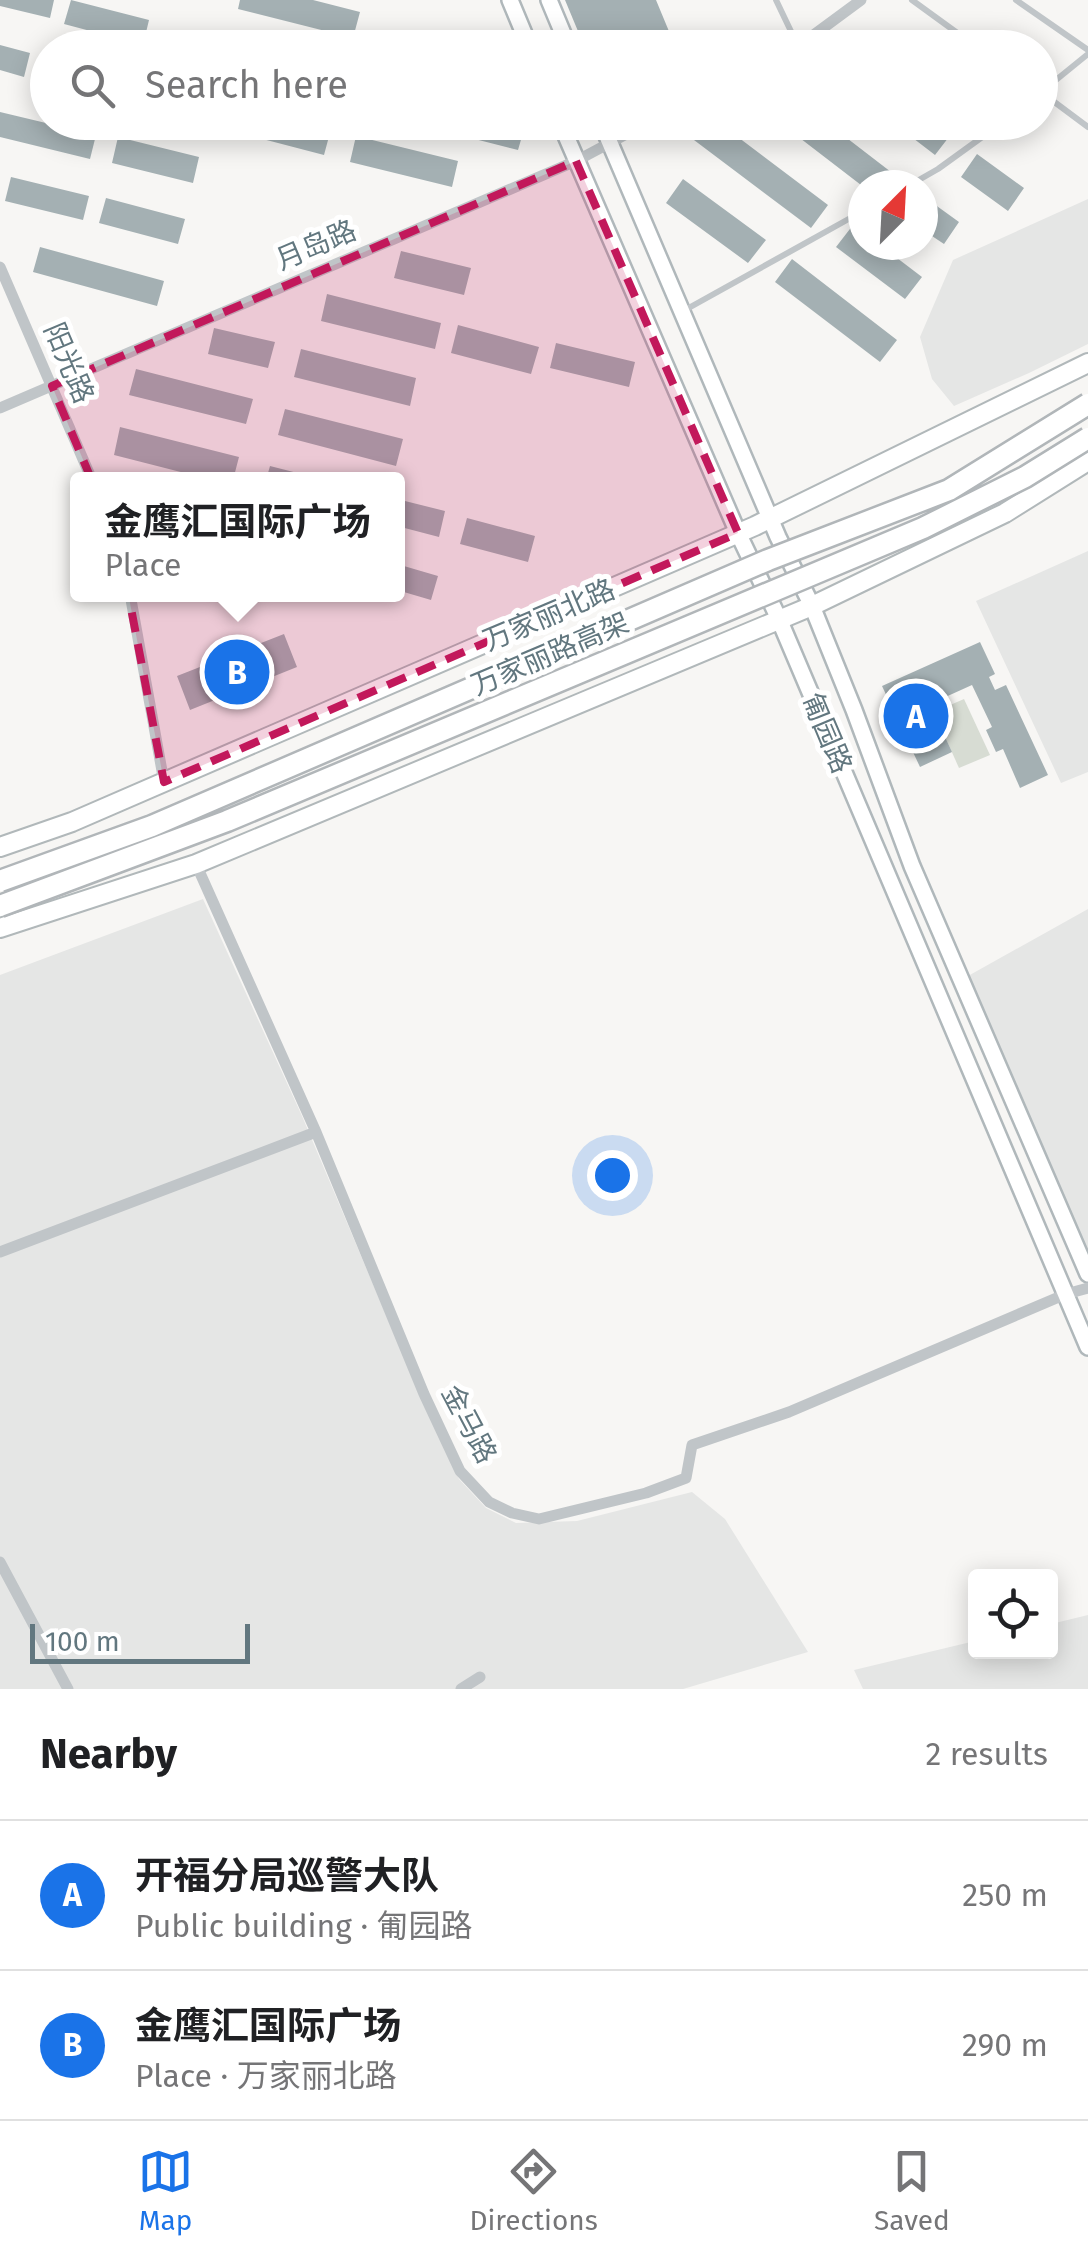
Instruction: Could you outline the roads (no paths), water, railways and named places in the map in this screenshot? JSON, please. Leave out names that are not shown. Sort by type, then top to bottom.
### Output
[{"type":"highway","name":"万家丽路高架","points":[[0,881],[152,826],[768,560],[949,490],[1088,404]]},
{"type":"highway","name":"万家丽路高架","points":[[0,906],[226,821],[923,528],[1025,477],[1088,438]]},
{"type":"main road","points":[[510,0],[522,30]]},
{"type":"main road","points":[[549,0],[562,30]]},
{"type":"main road","name":"匍园路","points":[[567,140],[778,619],[1088,1347]]},
{"type":"main road","name":"匍园路","points":[[609,140],[812,606],[912,866],[1088,1274]]},
{"type":"main road","name":"万家丽北路","points":[[0,847],[72,822],[738,534],[1088,363]]},
{"type":"main road","points":[[0,928],[196,864],[812,606],[1005,513],[1088,461]]},
{"type":"street","points":[[820,30],[861,0]]},
{"type":"street","name":"月岛路","points":[[0,408],[576,161],[616,140]]},
{"type":"street","name":"阳光路","points":[[0,267],[89,472]]},
{"type":"street","points":[[131,602],[164,782]]},
{"type":"street","name":"金马路","points":[[196,864],[316,1132],[424,1394],[460,1471],[489,1502],[512,1514],[539,1520],[686,1478],[692,1445],[789,1412],[1088,1288]]},
{"type":"street","points":[[0,1252],[316,1132]]},
{"type":"street","points":[[0,1562],[68,1689]]},
{"type":"street","points":[[461,1689],[480,1676]]},
{"type":"lane","points":[[776,0],[789,30]]},
{"type":"lane","points":[[912,0],[953,30]]},
{"type":"lane","points":[[1016,0],[1058,30]]},
{"type":"lane","points":[[1058,30],[1088,52],[1058,78]]},
{"type":"lane","points":[[1058,105],[1088,127]]},
{"type":"lane","points":[[936,170],[978,140]]},
{"type":"lane","points":[[682,311],[848,219]]},
{"type":"place","name":"金鹰汇国际广场","points":[[237,672]]},
{"type":"place","name":"开福分局巡警大队","points":[[916,716]]}]
